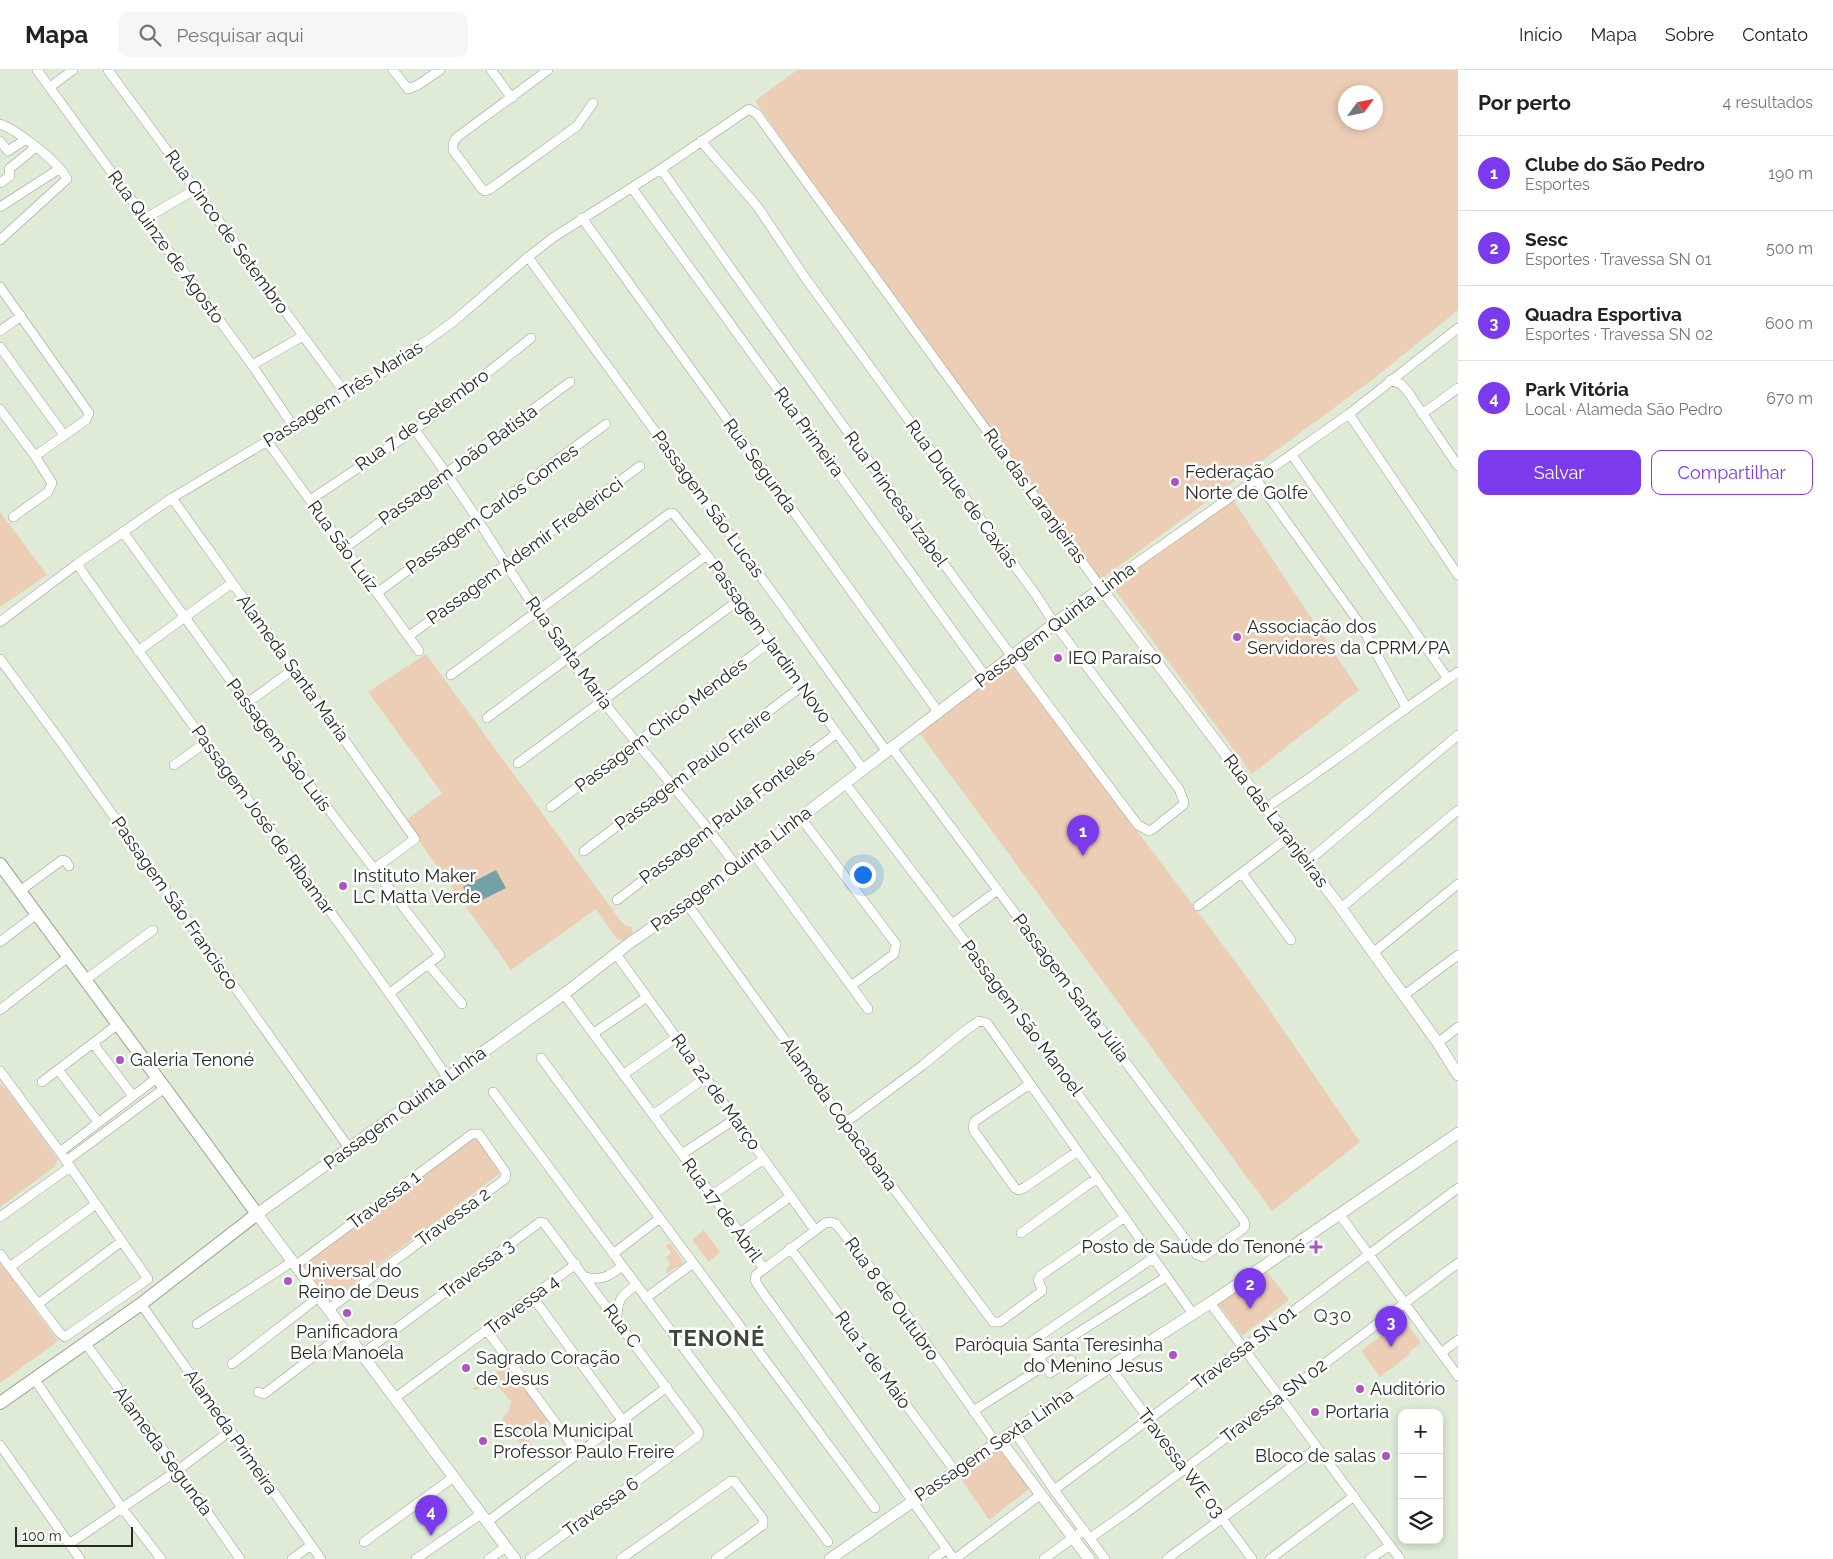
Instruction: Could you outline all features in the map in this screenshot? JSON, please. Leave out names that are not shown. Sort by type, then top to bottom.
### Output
[{"type":"main road","points":[[1,868],[162,1082],[258,1214]]},
{"type":"main road","name":"Passagem Quinta Linha","points":[[0,1403],[141,1304],[258,1214]]},
{"type":"street","name":"Rua Quinze de Agosto","points":[[37,70],[252,365],[293,426]]},
{"type":"street","points":[[50,87],[74,70]]},
{"type":"street","name":"Rua Cinco de Setembro","points":[[108,70],[346,393]]},
{"type":"street","points":[[393,70],[408,89],[418,85],[440,70]]},
{"type":"street","points":[[491,70],[512,98]]},
{"type":"street","points":[[548,70],[456,138],[453,150],[485,191],[578,126],[593,103]]},
{"type":"street","name":"Passagem Três Marias","points":[[0,622],[77,564],[172,498],[414,352],[453,322],[528,257],[582,218],[632,188],[749,109],[754,111]]},
{"type":"street","name":"Rua das Laranjeiras","points":[[754,111],[1101,588],[1341,908],[1438,1043],[1458,1075]]},
{"type":"street","points":[[0,124],[26,138],[59,168],[66,177],[65,182],[0,240]]},
{"type":"street","points":[[0,141],[4,154],[26,138]]},
{"type":"street","name":"Rua Duque de Caxias","points":[[701,141],[757,206],[806,279],[1036,595],[1054,624],[1179,789],[1183,796],[1183,805],[1149,831],[1138,825]]},
{"type":"street","points":[[0,183],[10,176],[9,169],[36,147]]},
{"type":"street","points":[[0,207],[59,168]]},
{"type":"street","name":"Rua Princesa Izabel","points":[[661,169],[790,354],[1012,657],[1138,825]]},
{"type":"street","points":[[146,218],[196,188]]},
{"type":"street","name":"Rua Primeira","points":[[632,188],[986,677]]},
{"type":"street","name":"Rua Segunda","points":[[582,218],[938,713]]},
{"type":"street","name":"Passagem São Lucas","points":[[528,257],[889,750]]},
{"type":"street","points":[[0,287],[89,413],[86,420],[35,456]]},
{"type":"street","points":[[0,331],[21,316]]},
{"type":"street","name":"Passagem Quinta Linha","points":[[258,1214],[564,994],[631,942],[687,904],[1101,588],[1349,414],[1458,328]]},
{"type":"street","points":[[252,365],[303,336]]},
{"type":"street","name":"Rua 7 de Setembro","points":[[310,500],[415,430],[531,338]]},
{"type":"street","points":[[0,347],[64,435]]},
{"type":"street","points":[[1390,380],[1400,384],[1457,463]]},
{"type":"street","name":"Passagem João Batista","points":[[345,548],[570,382]]},
{"type":"street","points":[[1422,414],[1458,388]]},
{"type":"street","points":[[0,409],[35,456],[52,483],[48,492],[13,517]]},
{"type":"street","points":[[1349,414],[1458,575]]},
{"type":"street","name":"Passagem Carlos Gomes","points":[[377,593],[606,424]]},
{"type":"street","name":"Rua Santa Maria","points":[[415,430],[447,474],[506,566],[568,656],[602,700],[709,828],[737,867]]},
{"type":"street","name":"Rua São Luíz","points":[[267,441],[419,651]]},
{"type":"street","points":[[1292,455],[1448,678]]},
{"type":"street","name":"Passagem Ademir Fredericci","points":[[409,636],[640,466]]},
{"type":"street","points":[[1256,480],[1360,624],[1406,706]]},
{"type":"street","name":"Alameda Santa Maria","points":[[172,498],[415,839],[374,869]]},
{"type":"street","name":"Passagem Jardim Novo","points":[[537,611],[670,514],[676,515],[863,769]]},
{"type":"street","name":"Passagem São Luís","points":[[123,532],[186,616],[247,703],[440,955],[428,964]]},
{"type":"street","points":[[487,718],[568,656],[707,555]]},
{"type":"street","name":"Passagem José de Ribamar","points":[[77,564],[138,651],[390,993],[447,1077]]},
{"type":"street","points":[[138,651],[232,583]]},
{"type":"street","points":[[518,763],[739,600]]},
{"type":"street","points":[[450,675],[537,611]]},
{"type":"street","name":"Passagem Chico Mendes","points":[[552,807],[770,642]]},
{"type":"street","name":"Passagem São Francisco","points":[[0,659],[349,1148]]},
{"type":"street","points":[[247,703],[294,669]]},
{"type":"street","points":[[1267,807],[1320,772],[1406,706],[1458,672]]},
{"type":"street","name":"Passagem Paulo Freire","points":[[584,851],[802,686]]},
{"type":"street","name":"Passagem Paula Fonteles","points":[[617,900],[709,828],[837,733]]},
{"type":"street","points":[[1306,862],[1458,735]]},
{"type":"street","points":[[174,765],[205,742]]},
{"type":"street","name":"Passagem Santa Júlia","points":[[889,750],[998,890],[1244,1221],[1245,1226],[1243,1229],[1206,1256],[1197,1255]]},
{"type":"street","name":"Passagem São Manoel","points":[[845,783],[1197,1255]]},
{"type":"street","points":[[1341,908],[1458,810]]},
{"type":"street","points":[[802,818],[896,944],[894,954],[852,986]]},
{"type":"street","points":[[1198,906],[1289,837]]},
{"type":"street","points":[[754,854],[868,1009]]},
{"type":"street","points":[[20,891],[62,860],[66,861],[69,866]]},
{"type":"street","points":[[1242,873],[1291,940]]},
{"type":"street","points":[[1373,953],[1458,884]]},
{"type":"street","points":[[952,924],[998,890]]},
{"type":"street","name":"Alameda Copacabana","points":[[687,904],[845,1123],[993,1322],[1000,1322],[1042,1291],[1038,1280],[1040,1276],[1125,1217]]},
{"type":"street","points":[[0,942],[37,914]]},
{"type":"street","points":[[85,980],[154,930]]},
{"type":"street","name":"Rua 22 de Março","points":[[616,954],[815,1230]]},
{"type":"street","points":[[1403,996],[1458,955]]},
{"type":"street","points":[[0,1010],[68,957]]},
{"type":"street","points":[[390,993],[428,964],[462,1004]]},
{"type":"street","name":"Rua 17 de Abril","points":[[564,994],[740,1233],[763,1268],[756,1275],[755,1280],[913,1500]]},
{"type":"street","points":[[594,1033],[647,998]]},
{"type":"street","points":[[845,1123],[979,1021],[987,1022],[1193,1314]]},
{"type":"street","points":[[42,1082],[118,1024]]},
{"type":"street","points":[[1438,1043],[1458,1027]]},
{"type":"street","points":[[624,1074],[677,1037]]},
{"type":"street","points":[[95,1046],[133,1096]]},
{"type":"street","points":[[542,1058],[875,1508]]},
{"type":"street","points":[[60,1072],[98,1122]]},
{"type":"street","points":[[0,1254],[62,1335],[66,1337],[147,1281],[148,1276],[60,1152],[2,1076]]},
{"type":"street","points":[[653,1115],[705,1078]]},
{"type":"street","points":[[60,1152],[133,1096],[162,1082]]},
{"type":"street","points":[[0,1217],[68,1164],[162,1082]]},
{"type":"street","points":[[1030,1084],[975,1121],[974,1131],[1019,1190],[1078,1151]]},
{"type":"street","points":[[493,1092],[828,1542]]},
{"type":"street","points":[[682,1154],[735,1119]]},
{"type":"street","name":"Passagem Sexta Linha","points":[[832,1558],[1014,1431],[1110,1366],[1210,1303],[1458,1133]]},
{"type":"street","name":"Travessa 1","points":[[197,1324],[294,1263],[472,1134],[479,1134],[506,1172],[505,1178]]},
{"type":"street","points":[[712,1195],[764,1159]]},
{"type":"street","name":"Travessa 2","points":[[329,1309],[505,1178]]},
{"type":"street","points":[[1021,1233],[1097,1178]]},
{"type":"street","name":"Travessa SN 01","points":[[1054,1490],[1458,1188]]},
{"type":"street","points":[[740,1233],[791,1196]]},
{"type":"street","points":[[10,1267],[96,1204]]},
{"type":"street","points":[[258,1214],[515,1559]]},
{"type":"street","points":[[1340,1215],[1458,1376]]},
{"type":"street","points":[[613,1254],[660,1218]]},
{"type":"street","name":"Travessa 3","points":[[362,1354],[540,1222],[544,1223]]},
{"type":"street","name":"Rua 8 de Outubro","points":[[815,1230],[824,1223],[831,1222],[836,1224],[896,1300],[973,1411],[998,1442]]},
{"type":"street","name":"Rua C","points":[[544,1223],[668,1387],[697,1429],[699,1433],[697,1437]]},
{"type":"street","points":[[763,1268],[815,1230]]},
{"type":"street","points":[[38,1304],[122,1241]]},
{"type":"street","name":"Rua 1 de Maio","points":[[790,1248],[955,1472]]},
{"type":"street","points":[[1071,1360],[1052,1373],[1048,1372],[1029,1346],[1029,1342],[1153,1258]]},
{"type":"street","points":[[646,1298],[693,1263]]},
{"type":"street","name":"Travessa SN 02","points":[[1044,1559],[1073,1538],[1087,1534],[1185,1469],[1458,1263]]},
{"type":"street","name":"Travessa 4","points":[[395,1398],[576,1264]]},
{"type":"street","points":[[586,1277],[597,1280],[611,1275],[622,1266]]},
{"type":"street","points":[[973,1411],[1166,1277]]},
{"type":"street","points":[[617,1319],[617,1308],[620,1298],[636,1285]]},
{"type":"street","points":[[232,1364],[320,1296]]},
{"type":"street","points":[[532,1296],[623,1421]]},
{"type":"street","points":[[1210,1303],[1400,1559]]},
{"type":"street","name":"Alameda Primeira","points":[[141,1304],[321,1559]]},
{"type":"street","points":[[487,1331],[579,1454]]},
{"type":"street","points":[[258,1392],[264,1394],[346,1332]]},
{"type":"street","points":[[1441,1354],[1458,1340]]},
{"type":"street","name":"Alameda Segunda","points":[[86,1344],[240,1559]]},
{"type":"street","name":"Travessa WE 03","points":[[1110,1366],[1252,1559]]},
{"type":"street","points":[[35,1380],[122,1508],[161,1559]]},
{"type":"street","points":[[416,1559],[484,1518],[579,1454],[668,1387]]},
{"type":"street","points":[[69,1544],[178,1470],[230,1431]]},
{"type":"street","points":[[1014,1431],[1054,1490],[1105,1559]]},
{"type":"street","name":"Travessa 6","points":[[530,1559],[697,1437]]},
{"type":"street","points":[[998,1442],[1089,1559]]},
{"type":"street","points":[[0,1446],[80,1559]]},
{"type":"street","points":[[1167,1559],[1317,1448]]},
{"type":"street","points":[[364,1542],[454,1477]]},
{"type":"street","points":[[622,1559],[728,1482],[734,1481],[763,1519],[763,1525],[716,1559]]},
{"type":"street","points":[[913,1500],[955,1559],[1040,1496]]},
{"type":"street","points":[[1270,1559],[1354,1496]]},
{"type":"street","points":[[292,1559],[311,1545]]},
{"type":"street","points":[[1370,1559],[1390,1545]]},
{"type":"street","points":[[489,1559],[506,1547]]},
{"type":"street","points":[[933,1559],[947,1549]]},
{"type":"shaded area","points":[[797,70],[1458,70],[1458,310],[1376,377],[1096,583],[859,251],[755,101]]},
{"type":"shaded area","name":"Associação dos Servidores da CPRM/PA","points":[[1232,498],[1359,690],[1252,774],[1111,585]]},
{"type":"shaded area","points":[[0,512],[47,575],[0,607]]},
{"type":"shaded area","points":[[426,654],[620,920],[626,926],[633,927],[630,942],[617,939],[596,909],[511,970],[405,821],[442,793],[368,692]]},
{"type":"shaded area","points":[[1012,664],[1249,980],[1360,1142],[1272,1211],[918,731]]},
{"type":"shaded area","points":[[0,1083],[58,1159],[54,1167],[0,1207]]},
{"type":"shaded area","points":[[477,1135],[503,1171],[330,1301],[301,1263]]},
{"type":"shaded area","points":[[704,1230],[720,1252],[709,1262],[692,1240]]},
{"type":"shaded area","points":[[670,1243],[683,1262],[681,1266],[674,1268],[668,1273],[666,1270],[671,1264],[666,1258],[671,1253],[666,1246]]},
{"type":"shaded area","points":[[0,1262],[58,1341],[0,1383]]},
{"type":"shaded area","points":[[1265,1269],[1289,1300],[1242,1336],[1216,1301]]},
{"type":"shaded area","points":[[1406,1323],[1421,1343],[1380,1377],[1361,1351],[1391,1328],[1394,1331]]},
{"type":"shaded area","points":[[507,1365],[548,1421],[526,1436],[532,1445],[525,1450],[527,1455],[521,1461],[520,1443],[507,1429],[502,1418],[508,1413],[511,1401],[493,1381],[482,1383],[478,1390],[472,1389]]},
{"type":"shaded area","points":[[996,1444],[1029,1489],[989,1520],[957,1473]]},
{"type":"water","points":[[496,870],[506,888],[472,905],[463,887]]},
{"type":"place","name":"Federação Norte de Golfe","points":[[1175,482]]},
{"type":"place","name":"Associação dos Servidores da CPRM/PA","points":[[1237,637]]},
{"type":"place","name":"IEQ Paraíso","points":[[1058,658]]},
{"type":"place","name":"Clube do São Pedro","points":[[1083,856]]},
{"type":"place","name":"Instituto Maker LC Matta Verde","points":[[343,886]]},
{"type":"place","name":"Galeria Tenoné","points":[[120,1060]]},
{"type":"place","name":"Posto de Saúde do Tenoné","points":[[1316,1247]]},
{"type":"place","name":"Universal do Reino de Deus","points":[[288,1281]]},
{"type":"place","name":"Sesc","points":[[1250,1309]]},
{"type":"place","name":"Panificadora Bela Manoela","points":[[347,1313]]},
{"type":"place","name":"Quadra Esportiva","points":[[1391,1347]]},
{"type":"place","name":"Paróquia Santa Teresinha do Menino Jesus","points":[[1173,1355]]},
{"type":"place","name":"Sagrado Coração de Jesus","points":[[466,1368]]},
{"type":"place","name":"Auditório","points":[[1360,1389]]},
{"type":"place","name":"Portaria","points":[[1315,1412]]},
{"type":"place","name":"Escola Municipal Professor Paulo Freire","points":[[483,1441]]},
{"type":"place","name":"Bloco de salas","points":[[1386,1456]]},
{"type":"place","name":"Park Vitória","points":[[431,1536]]},
{"type":"district","name":"Q30","points":[[1333,1315]]},
{"type":"district","name":"TENONÉ","points":[[717,1338]]}]
